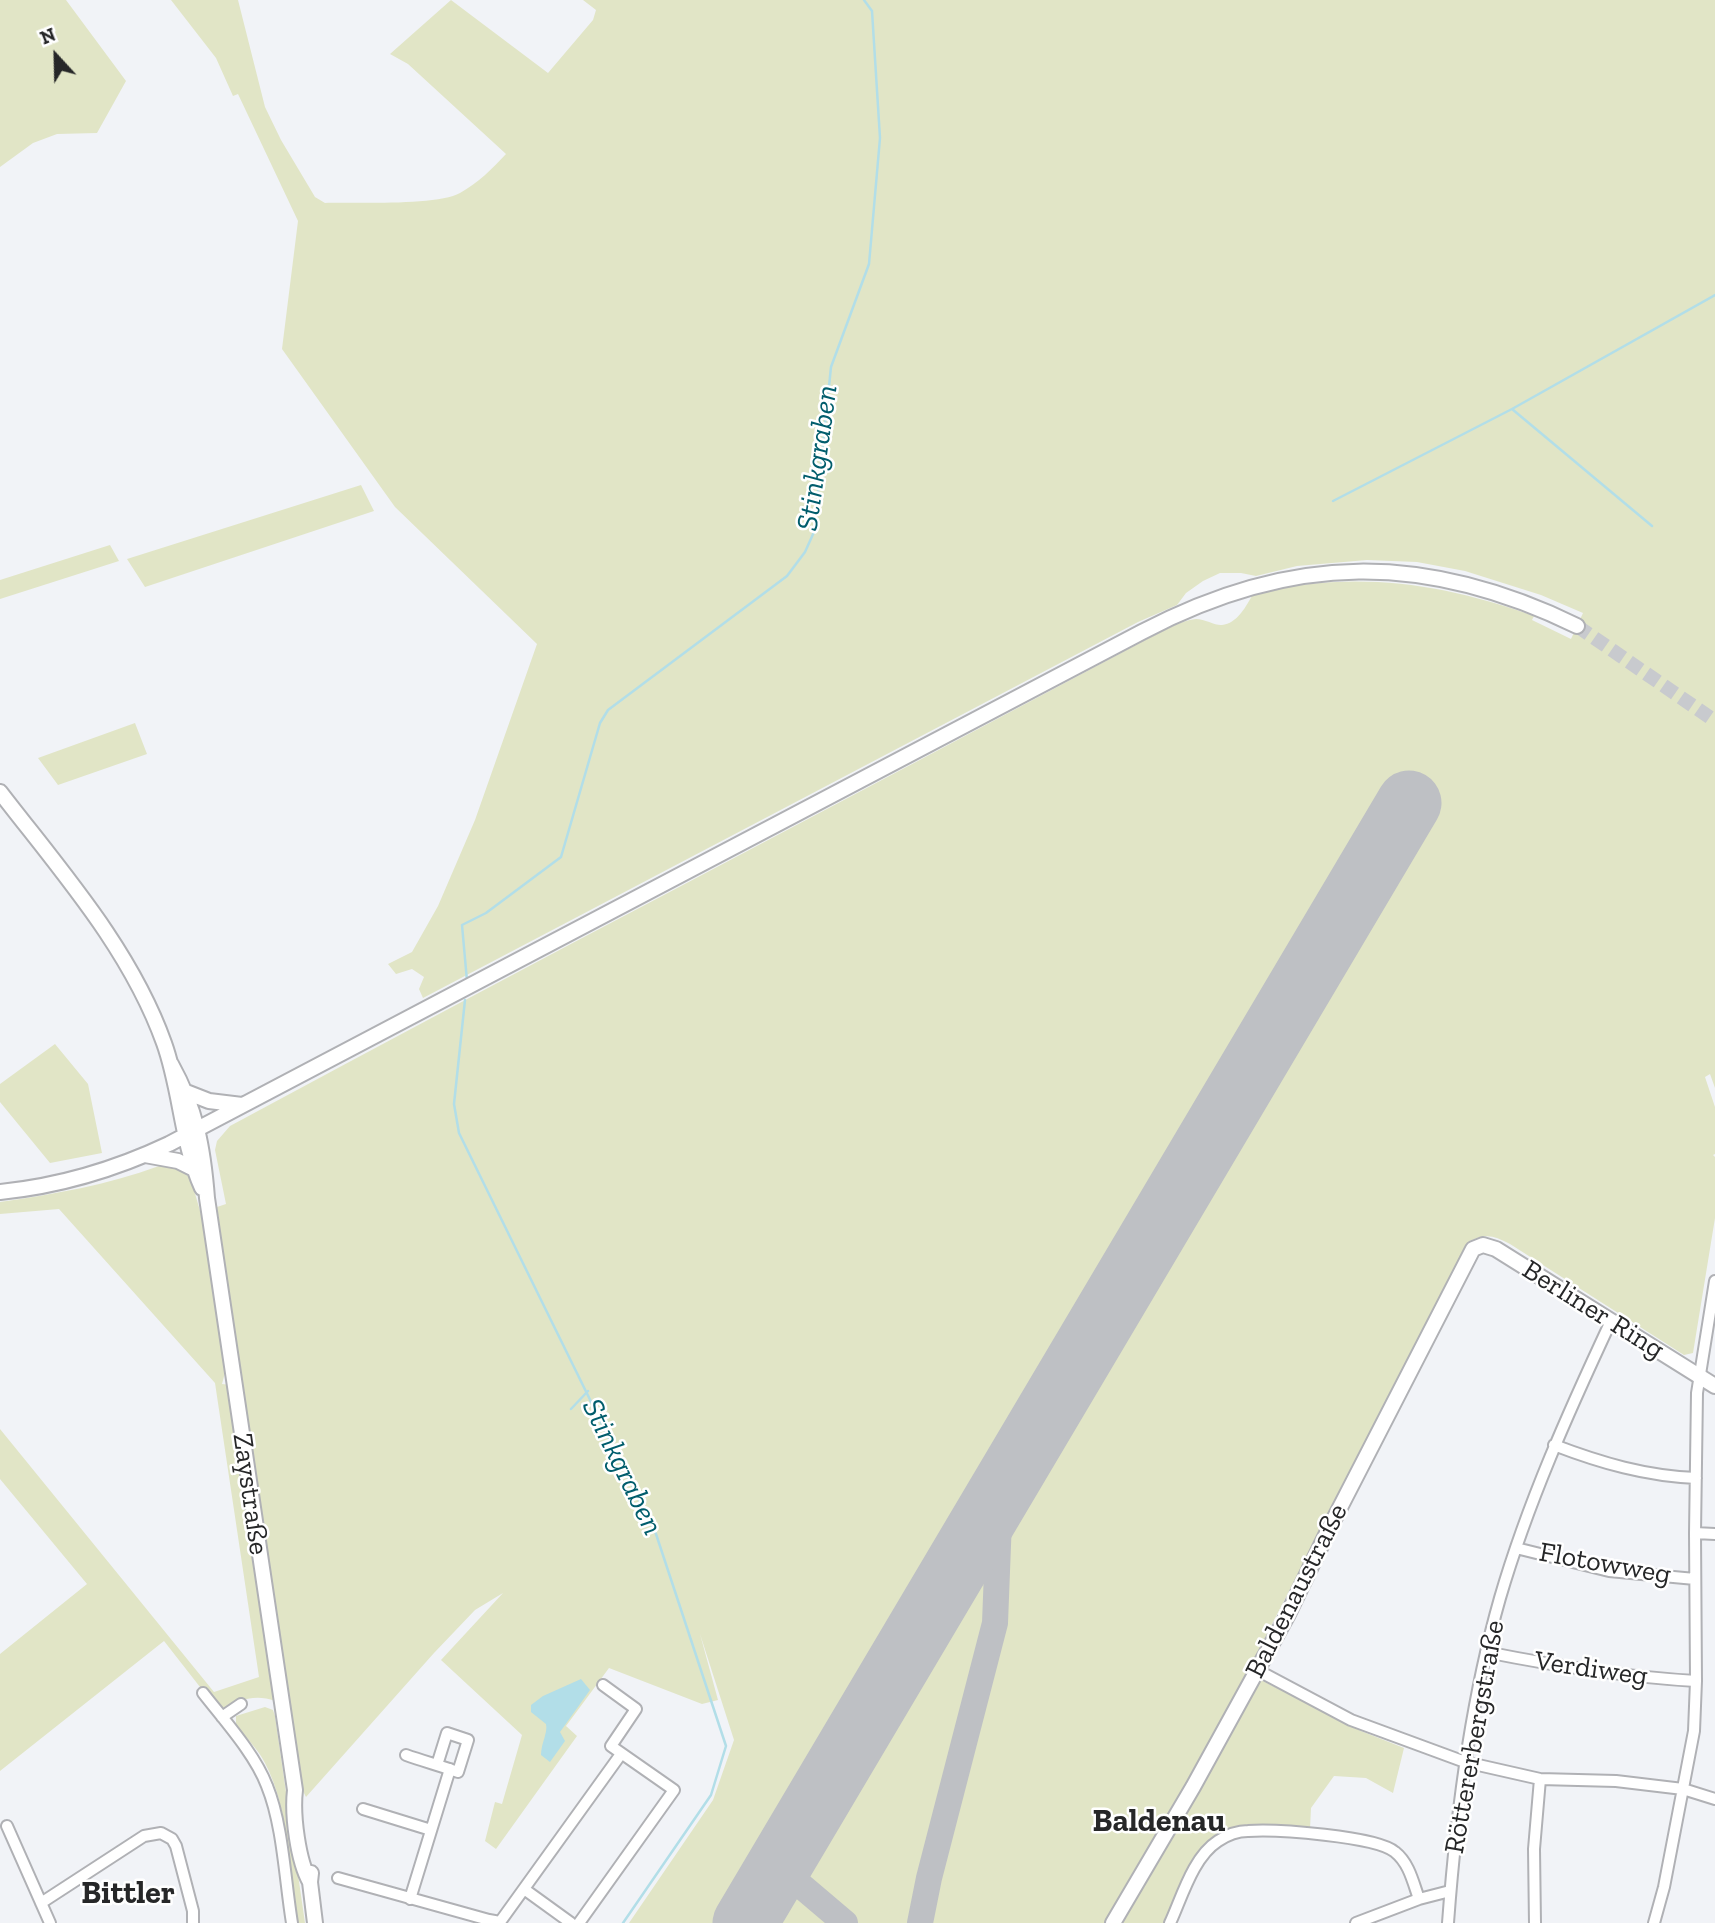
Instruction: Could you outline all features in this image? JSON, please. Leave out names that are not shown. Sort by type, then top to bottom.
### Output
[{"type":"street","points":[[0,1192],[71,1182],[145,1155],[184,1136],[1205,601],[1266,582],[1332,573],[1406,573],[1488,589],[1577,626]]},
{"type":"street","points":[[0,792],[117,948],[144,997],[171,1065]]},
{"type":"street","name":"Zaystraße","points":[[171,1065],[186,1092],[198,1129],[205,1166],[207,1198],[295,1790],[300,1800],[308,1848],[315,1923]]},
{"type":"street","name":"Zaystraße","points":[[171,1065],[184,1136],[194,1169],[207,1198]]},
{"type":"street","points":[[186,1092],[209,1101],[244,1105]]},
{"type":"street","points":[[145,1155],[178,1161],[194,1169]]},
{"type":"street","name":"Berliner Ring","points":[[1470,1254],[1483,1245],[1496,1249],[1715,1386]]},
{"type":"street","name":"Baldenaustraße","points":[[1113,1923],[1193,1787],[1287,1616],[1470,1254]]},
{"type":"street","points":[[1654,1923],[1664,1887],[1694,1731],[1699,1377],[1715,1281]]},
{"type":"street","name":"Röttererbergstraße","points":[[1448,1923],[1465,1762],[1486,1652],[1516,1548],[1554,1445],[1611,1321]]},
{"type":"street","points":[[1554,1445],[1618,1468],[1671,1477],[1696,1478]]},
{"type":"street","points":[[1695,1534],[1715,1534]]},
{"type":"street","name":"Flotowweg","points":[[1516,1548],[1609,1571],[1695,1578]]},
{"type":"street","name":"Verdiweg","points":[[1486,1652],[1563,1668],[1696,1681]]},
{"type":"street","points":[[1257,1670],[1351,1720],[1465,1762],[1540,1779],[1616,1781],[1684,1789],[1715,1799]]},
{"type":"street","points":[[579,1923],[674,1790],[611,1746],[636,1709],[603,1685]]},
{"type":"street","points":[[202,1693],[222,1717],[266,1782],[272,1799],[292,1923]]},
{"type":"street","points":[[222,1717],[241,1704]]},
{"type":"street","points":[[406,1755],[458,1772],[468,1740],[447,1733],[437,1765]]},
{"type":"street","points":[[338,1878],[488,1922],[500,1922],[621,1754]]},
{"type":"street","points":[[410,1899],[450,1769]]},
{"type":"street","points":[[1535,1923],[1535,1849],[1540,1779]]},
{"type":"street","points":[[363,1809],[431,1830]]},
{"type":"street","points":[[7,1826],[50,1923]]},
{"type":"street","points":[[1170,1923],[1198,1863],[1208,1849],[1225,1837],[1250,1831],[1340,1836],[1381,1844],[1401,1857],[1409,1869],[1419,1899]]},
{"type":"street","points":[[41,1903],[144,1836],[161,1833],[173,1839],[176,1846],[194,1911],[193,1923]]},
{"type":"street","points":[[524,1889],[571,1923]]},
{"type":"street","points":[[1356,1923],[1419,1899],[1450,1891]]},
{"type":"green space","points":[[0,0],[66,0],[126,81],[97,133],[57,134],[33,143],[0,167]]},
{"type":"green space","points":[[171,0],[238,0],[265,107],[315,197],[325,203],[375,203],[434,200],[460,193],[473,185],[506,154],[408,64],[390,54],[451,0],[548,73],[593,20],[596,10],[583,0],[1715,0],[1715,1088],[1710,1074],[1705,1077],[1715,1107],[1715,1218],[1693,1353],[1684,1355],[1510,1244],[1490,1237],[1470,1241],[1208,1748],[1106,1923],[629,1923],[713,1800],[734,1740],[700,1634],[718,1700],[702,1704],[609,1668],[566,1726],[577,1736],[496,1849],[485,1841],[495,1802],[502,1804],[522,1735],[441,1660],[503,1593],[475,1610],[306,1797],[301,1787],[252,1467],[217,1207],[226,1204],[215,1150],[217,1141],[230,1126],[1149,638],[1190,620],[1227,624],[1241,613],[1253,594],[1325,583],[1395,583],[1499,604],[1534,616],[1532,620],[1571,639],[1583,613],[1541,595],[1465,571],[1417,562],[1367,560],[1297,566],[1256,576],[1220,573],[1186,593],[1177,605],[1138,622],[423,998],[419,989],[424,977],[412,969],[396,974],[388,964],[412,952],[438,906],[475,820],[537,644],[395,507],[282,349],[298,221],[238,94],[233,96],[216,58]]},
{"type":"green space","points":[[361,485],[374,511],[145,587],[127,559]]},
{"type":"green space","points":[[110,545],[119,561],[0,599],[0,580]]},
{"type":"green space","points":[[135,723],[147,754],[58,785],[38,758]]},
{"type":"green space","points":[[55,1044],[88,1084],[102,1153],[50,1163],[0,1102],[0,1084]]},
{"type":"green space","points":[[159,1166],[173,1166],[190,1178],[207,1235],[227,1365],[222,1384],[231,1385],[275,1701],[253,1698],[218,1710],[164,1641],[0,1771],[0,1654],[87,1584],[0,1479],[0,1429],[214,1692],[259,1677],[215,1383],[59,1209],[0,1214],[0,1202],[81,1188]]},
{"type":"green space","points":[[1261,1680],[1361,1731],[1404,1748],[1393,1793],[1366,1778],[1334,1776],[1311,1808],[1310,1829],[1219,1835],[1165,1923],[1123,1923]]},
{"type":"green space","points":[[265,1707],[273,1710],[275,1716],[305,1923],[297,1923],[284,1820],[273,1781],[262,1758],[236,1724],[236,1716]]},
{"type":"water","points":[[581,1679],[590,1690],[560,1732],[565,1741],[550,1762],[541,1755],[546,1724],[531,1712],[531,1705],[543,1696]]},
{"type":"waterway","name":"Stinkgraben","points":[[467,981],[462,925],[486,913],[561,857],[600,723],[608,710],[787,576],[805,552],[814,532],[831,367],[869,264],[880,138],[872,11],[864,0]]},
{"type":"waterway","points":[[1333,501],[1512,409],[1715,295]]},
{"type":"waterway","points":[[1512,409],[1652,526]]},
{"type":"waterway","name":"Stinkgraben","points":[[465,1000],[454,1104],[459,1133],[656,1534],[726,1746],[711,1795],[623,1923]]},
{"type":"waterway","points":[[571,1409],[588,1391]]},
{"type":"taxiway","points":[[920,1923],[929,1878],[995,1623],[1000,1494]]},
{"type":"taxiway","points":[[779,1867],[845,1923]]},
{"type":"runway","points":[[745,1923],[1409,803]]},
{"type":"tunnel","points":[[1577,626],[1715,721]]},
{"type":"district","name":"Baldenau","points":[[1159,1822]]},
{"type":"district","name":"Bittler","points":[[128,1894]]}]
